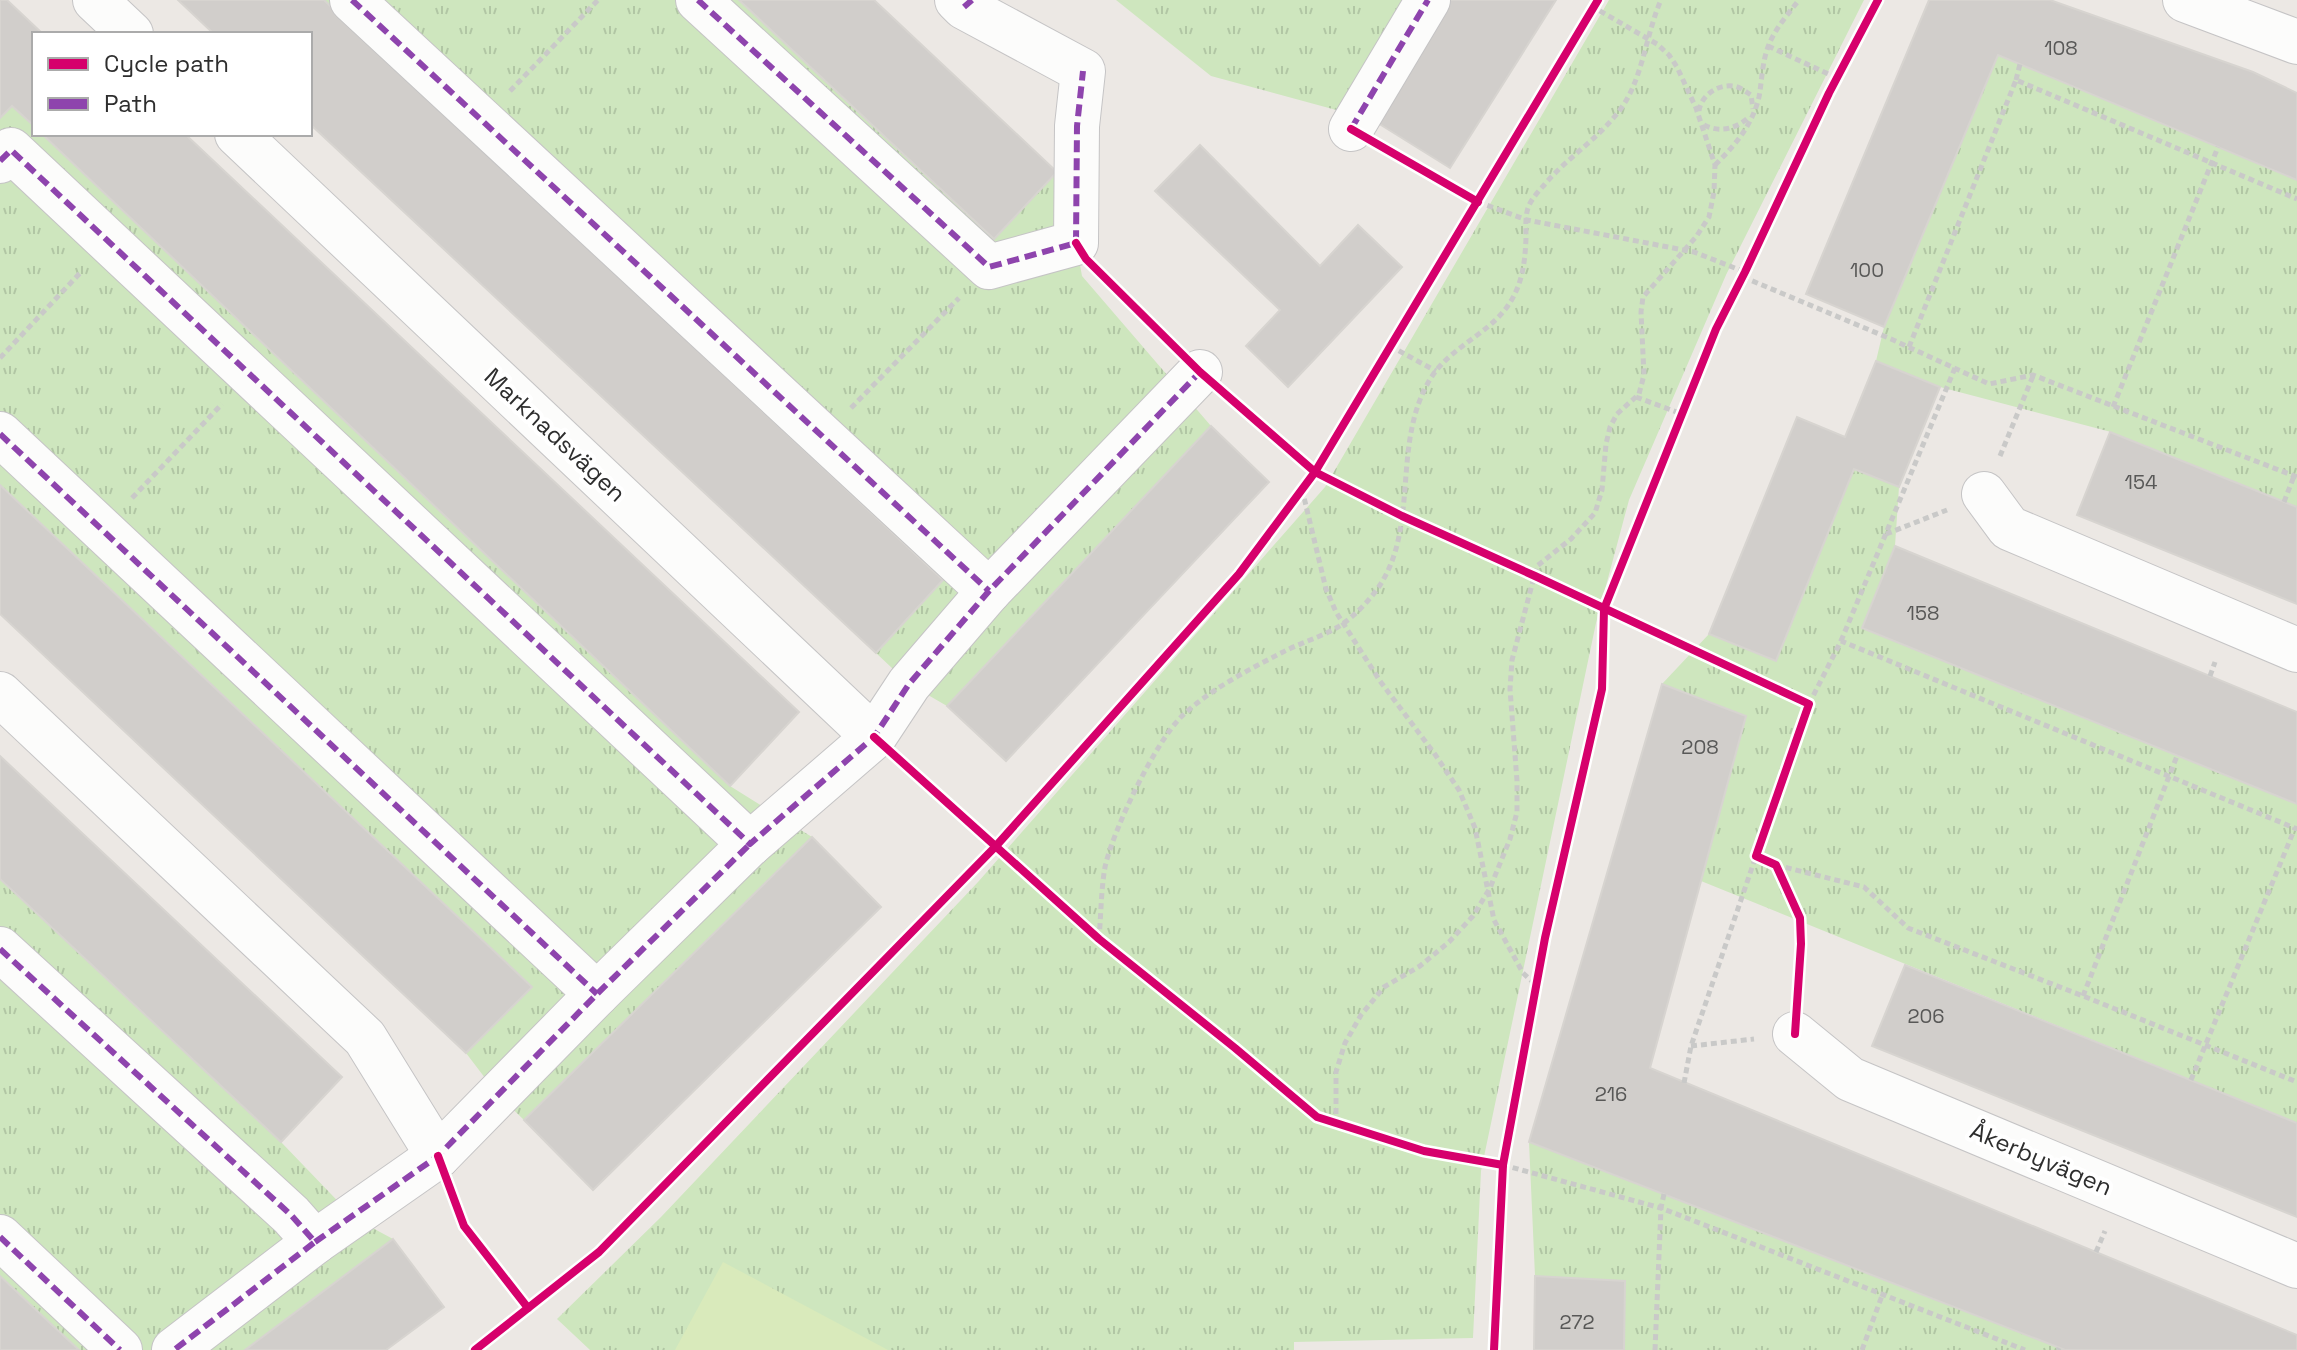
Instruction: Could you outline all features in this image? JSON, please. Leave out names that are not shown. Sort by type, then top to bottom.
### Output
[{"type":"street","points":[[95,0],[129,32]]},
{"type":"street","points":[[352,0],[989,591]]},
{"type":"street","points":[[698,0],[989,267],[1076,243],[1077,126],[1083,71],[965,2]]},
{"type":"street","points":[[1351,129],[1428,0]]},
{"type":"street","points":[[2185,0],[2297,42]]},
{"type":"street","name":"Marknadsvägen","points":[[239,136],[874,737]]},
{"type":"street","points":[[0,161],[11,150],[750,844]]},
{"type":"street","points":[[174,1350],[315,1242],[438,1156],[750,844],[874,737],[909,684],[989,591],[1200,372]]},
{"type":"street","points":[[0,434],[597,994]]},
{"type":"street","points":[[1984,494],[2009,528],[2297,650]]},
{"type":"street","points":[[0,694],[365,1038],[438,1156]]},
{"type":"street","points":[[0,949],[291,1215],[315,1242]]},
{"type":"street","name":"Åkerbyvägen","points":[[1795,1034],[1850,1079],[2297,1266]]},
{"type":"street","points":[[0,1237],[120,1350]]},
{"type":"path","points":[[482,120],[598,0]]},
{"type":"path","points":[[1099,939],[1105,868],[1113,839],[1143,776],[1179,719],[1203,698],[1283,652],[1338,627],[1361,608],[1379,587],[1391,566],[1399,537],[1404,474],[1420,399],[1436,371],[1456,349],[1493,322],[1507,307],[1522,278],[1528,209],[1537,193],[1572,155],[1609,125],[1622,108],[1631,92],[1661,0]]},
{"type":"path","points":[[1715,165],[1735,146],[1746,129],[1758,100],[1768,46],[1799,0]]},
{"type":"path","points":[[1336,1124],[1336,1072],[1345,1043],[1361,1015],[1384,987],[1420,966],[1449,942],[1473,916],[1488,892],[1510,839],[1517,812],[1517,781],[1510,689],[1517,637],[1537,566],[1571,539],[1595,513],[1602,490],[1610,427],[1617,414],[1636,397],[1644,375],[1643,297],[1709,217],[1715,165],[1700,118],[1669,55],[1596,4],[1586,20]]},
{"type":"path","points":[[1768,46],[1837,82],[1845,65]]},
{"type":"path","points":[[1909,347],[2020,64]]},
{"type":"path","points":[[2016,80],[2297,199]]},
{"type":"path","points":[[1734,86],[1751,95],[1753,113],[1737,127],[1719,131],[1707,127],[1700,118],[1700,104],[1707,94],[1734,86]]},
{"type":"path","points":[[2113,407],[2218,147]]},
{"type":"path","points":[[1470,215],[1485,189]]},
{"type":"path","points":[[1465,194],[1527,220],[1684,250],[1989,384],[2033,375],[2296,477],[2284,502]]},
{"type":"path","points":[[0,358],[110,243]]},
{"type":"path","points":[[1736,290],[1752,258]]},
{"type":"path","points":[[823,438],[989,267]]},
{"type":"path","points":[[1383,358],[1398,333]]},
{"type":"path","points":[[1390,346],[1436,371]]},
{"type":"path","points":[[1684,1083],[1691,1046],[1809,704],[1841,641],[1955,368]]},
{"type":"path","points":[[1200,372],[1315,472],[1402,516],[1809,704]]},
{"type":"path","points":[[102,530],[250,374]]},
{"type":"path","points":[[1886,535],[1984,494],[2033,375]]},
{"type":"path","points":[[1636,397],[1682,414]]},
{"type":"path","points":[[1676,428],[1687,400]]},
{"type":"path","points":[[1293,501],[1322,459]]},
{"type":"path","points":[[1302,489],[1326,589],[1343,623],[1380,681],[1459,790],[1475,828],[1494,920],[1523,973],[1536,985]]},
{"type":"path","points":[[1604,623],[1604,609],[1610,595]]},
{"type":"path","points":[[1841,641],[2296,829],[2191,1080]]},
{"type":"path","points":[[2083,996],[2177,756]]},
{"type":"path","points":[[1756,856],[1776,865],[1864,887],[1908,928],[2297,1082]]},
{"type":"path","points":[[1691,1046],[1795,1034],[1800,918],[1776,865]]},
{"type":"path","points":[[1087,928],[1110,948]]},
{"type":"path","points":[[1533,1000],[1539,970]]},
{"type":"path","points":[[1327,1120],[1351,1128]]},
{"type":"path","points":[[1502,1180],[1506,1150]]},
{"type":"path","points":[[1490,1163],[1661,1208],[2025,1350]]},
{"type":"path","points":[[1655,1350],[1664,1194]]},
{"type":"path","points":[[1862,1350],[1883,1293]]},
{"type":"green space","points":[[324,0],[739,0],[993,239],[1057,172],[1082,276],[1211,426],[947,706],[909,684],[876,653],[943,580]]},
{"type":"green space","points":[[1116,0],[1446,0],[1373,120],[1211,76]]},
{"type":"green space","points":[[1609,0],[1864,0],[1726,275],[1629,500],[1596,623],[1481,1171],[1473,1338],[1294,1342],[1294,1350],[590,1350],[557,1319],[661,1217],[978,882],[1325,487]]},
{"type":"green space","points":[[1998,55],[2297,180],[2297,507],[2111,432],[1940,387],[1876,361],[1884,327]]},
{"type":"green space","points":[[12,106],[32,124],[32,136],[44,136],[730,786],[812,837],[524,1120],[498,1095],[466,1053],[532,987],[0,485],[0,118]]},
{"type":"green space","points":[[1854,469],[1899,487],[1895,546],[1862,628],[2297,804],[2297,1123],[1701,881],[1746,717],[1662,684],[1709,634],[1776,661]]},
{"type":"green space","points":[[0,879],[281,1142],[354,1218],[393,1239],[245,1350],[79,1350],[0,1276]]},
{"type":"green space","points":[[1529,1142],[2065,1350],[1624,1350],[1625,1281],[1535,1276]]},
{"type":"green space","points":[[723,1262],[888,1350],[675,1350]]},
{"type":"building","points":[[0,0],[7,0],[41,32],[32,32],[32,124],[12,106],[0,118]]},
{"type":"building","points":[[178,0],[324,0],[943,580],[876,653],[312,126],[312,32],[212,32]]},
{"type":"building","points":[[739,0],[874,0],[1057,172],[994,239]]},
{"type":"building","points":[[1446,0],[1556,0],[1450,168],[1373,120]]},
{"type":"building","points":[[1929,0],[2050,0],[2253,72],[2297,93],[2297,180],[1998,55],[1884,327],[1806,294]]},
{"type":"building","points":[[44,136],[187,136],[799,712],[730,786]]},
{"type":"building","points":[[1200,145],[1320,266],[1358,225],[1402,267],[1288,387],[1246,346],[1280,310],[1155,191]]},
{"type":"building","points":[[1876,361],[1940,387],[1899,487],[1854,469],[1776,661],[1709,634],[1797,417],[1845,437]]},
{"type":"building","points":[[1211,426],[1269,482],[1006,761],[947,706]]},
{"type":"building","points":[[2110,432],[2297,507],[2297,604],[2077,515]]},
{"type":"building","points":[[0,485],[532,987],[466,1053],[0,614]]},
{"type":"building","points":[[1895,546],[2297,712],[2297,804],[1862,628]]},
{"type":"building","points":[[1662,684],[1746,716],[1650,1068],[2297,1335],[2297,1350],[2065,1350],[1529,1142]]},
{"type":"building","points":[[0,756],[342,1077],[281,1142],[0,879]]},
{"type":"building","points":[[812,837],[881,907],[593,1190],[524,1120]]},
{"type":"building","points":[[1905,965],[2297,1123],[2297,1217],[1872,1046]]},
{"type":"building","points":[[393,1239],[444,1307],[386,1350],[245,1350]]},
{"type":"building","points":[[0,1276],[50,1323],[79,1350],[0,1350]]},
{"type":"building","points":[[1535,1276],[1625,1281],[1624,1350],[1534,1350]]},
{"type":"marked path","points":[[352,0],[989,591]]},
{"type":"marked path","points":[[698,0],[989,267],[1076,243],[1077,126],[1083,71]]},
{"type":"marked path","points":[[964,7],[972,0]]},
{"type":"marked path","points":[[1351,129],[1428,0]]},
{"type":"marked path","points":[[0,161],[11,150],[750,844],[874,737],[909,684],[989,591],[1200,372]]},
{"type":"marked path","points":[[0,434],[597,994]]},
{"type":"marked path","points":[[315,1242],[438,1156],[750,844]]},
{"type":"marked path","points":[[0,949],[291,1215],[315,1242],[174,1350]]},
{"type":"marked path","points":[[0,1237],[120,1350]]},
{"type":"cycle path","points":[[475,1350],[599,1252],[996,846],[1239,574],[1315,472],[1598,0]]},
{"type":"cycle path","points":[[1494,1350],[1503,1165],[1545,938],[1602,689],[1604,609],[1716,329],[1829,93],[1878,0]]},
{"type":"cycle path","points":[[1351,129],[1478,202]]},
{"type":"cycle path","points":[[1076,243],[1086,259],[1200,372],[1315,472],[1402,516],[1809,704],[1756,856],[1776,865],[1800,918],[1795,1034]]},
{"type":"cycle path","points":[[874,737],[1099,939],[1317,1117],[1424,1151],[1503,1165]]},
{"type":"cycle path","points":[[438,1156],[464,1226],[528,1308]]}]
